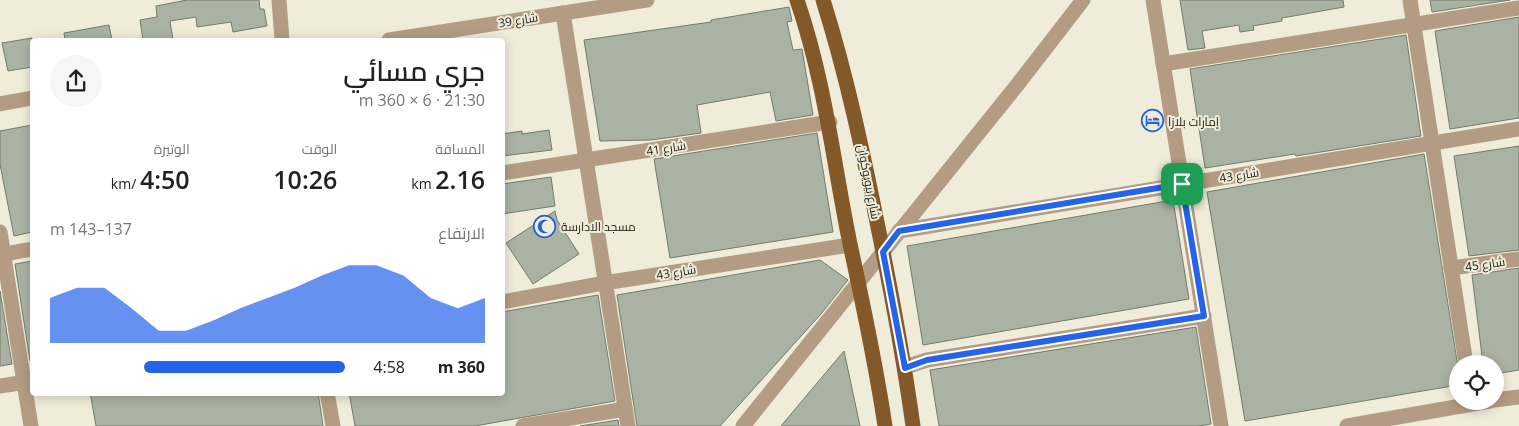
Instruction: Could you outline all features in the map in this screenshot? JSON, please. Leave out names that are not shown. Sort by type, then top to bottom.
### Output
[{"type":"main road","points":[[797,0],[813,45],[830,122],[850,245],[859,282],[885,426]]},
{"type":"main road","name":"شارع بيويوكوان","points":[[823,0],[857,118],[905,368],[913,426]]},
{"type":"street","points":[[279,0],[282,38]]},
{"type":"street","name":"شارع 39","points":[[402,38],[647,0]]},
{"type":"street","points":[[743,426],[1036,62],[1083,0]]},
{"type":"street","points":[[1153,0],[1222,426]]},
{"type":"street","points":[[1410,0],[1465,355]]},
{"type":"street","points":[[1163,64],[1519,8]]},
{"type":"street","points":[[563,13],[628,426]]},
{"type":"street","points":[[0,104],[30,98]]},
{"type":"street","name":"شارع 41","points":[[505,173],[830,122]]},
{"type":"street","name":"شارع 43","points":[[899,231],[1519,129]]},
{"type":"street","points":[[0,232],[2,254],[28,381],[30,426]]},
{"type":"street","name":"شارع 43","points":[[505,301],[604,283],[850,245]]},
{"type":"street","points":[[2,254],[30,250]]},
{"type":"street","name":"شارع 45","points":[[1451,268],[1519,259]]},
{"type":"street","points":[[905,368],[927,360],[1204,316]]},
{"type":"street","points":[[0,386],[28,381]]},
{"type":"street","points":[[328,396],[333,426]]},
{"type":"street","points":[[1504,399],[1519,397]]},
{"type":"street","points":[[1347,426],[1449,407]]},
{"type":"street","points":[[523,426],[625,409]]},
{"type":"building","points":[[187,0],[259,0],[260,9],[264,9],[267,26],[233,32],[231,22],[197,27],[196,17],[170,21],[173,38],[143,38],[140,20],[157,17],[156,6]]},
{"type":"building","points":[[1180,0],[1343,0],[1344,7],[1282,18],[1282,21],[1253,26],[1254,30],[1240,32],[1239,25],[1202,31],[1205,48],[1188,50]]},
{"type":"building","points":[[1430,0],[1510,0],[1432,12]]},
{"type":"building","points":[[789,7],[792,21],[787,22],[793,50],[802,49],[813,115],[776,121],[770,92],[697,105],[701,133],[651,140],[600,141],[584,40],[711,22],[711,20]]},
{"type":"building","points":[[1519,17],[1519,118],[1450,129],[1435,31]]},
{"type":"building","points":[[109,25],[112,38],[65,38],[64,33]]},
{"type":"building","points":[[1406,35],[1421,136],[1205,168],[1190,69]]},
{"type":"building","points":[[30,38],[30,67],[8,71],[2,43]]},
{"type":"building","points":[[30,125],[30,232],[14,236],[0,164],[0,131]]},
{"type":"building","points":[[549,130],[552,150],[505,156],[505,134],[522,131],[522,134]]},
{"type":"building","points":[[817,133],[833,232],[670,258],[654,159]]},
{"type":"building","points":[[1519,146],[1519,250],[1469,256],[1454,156]]},
{"type":"building","points":[[1424,154],[1456,355],[1449,355],[1449,387],[1245,421],[1207,192]]},
{"type":"building","points":[[551,177],[555,206],[505,214],[505,184]]},
{"type":"building","points":[[1173,200],[1189,299],[923,345],[907,246]]},
{"type":"building","name":"مسجد الادارسة","points":[[555,211],[557,220],[579,254],[533,284],[506,243]]},
{"type":"building","points":[[820,260],[848,280],[821,314],[720,426],[637,426],[617,295]]},
{"type":"building","points":[[30,261],[30,361],[15,264]]},
{"type":"building","points":[[1519,268],[1519,370],[1504,372],[1504,355],[1482,355],[1472,275]]},
{"type":"building","points":[[0,291],[12,364],[0,366]]},
{"type":"building","points":[[598,295],[615,401],[475,426],[355,426],[350,396],[505,396],[505,311]]},
{"type":"building","points":[[1196,327],[1211,424],[1199,426],[939,426],[930,370]]},
{"type":"building","points":[[844,351],[860,426],[781,426]]},
{"type":"building","points":[[91,396],[319,396],[323,426],[96,426]]},
{"type":"building","points":[[618,420],[619,426],[580,426]]},
{"type":"place","name":"إمارات بلازا","points":[[1152,121]]},
{"type":"place","name":"مسجد الادارسة","points":[[545,226]]},
{"type":"route","points":[[1182,184],[1204,316],[927,360],[905,368],[883,252],[899,231],[1182,184]]}]
